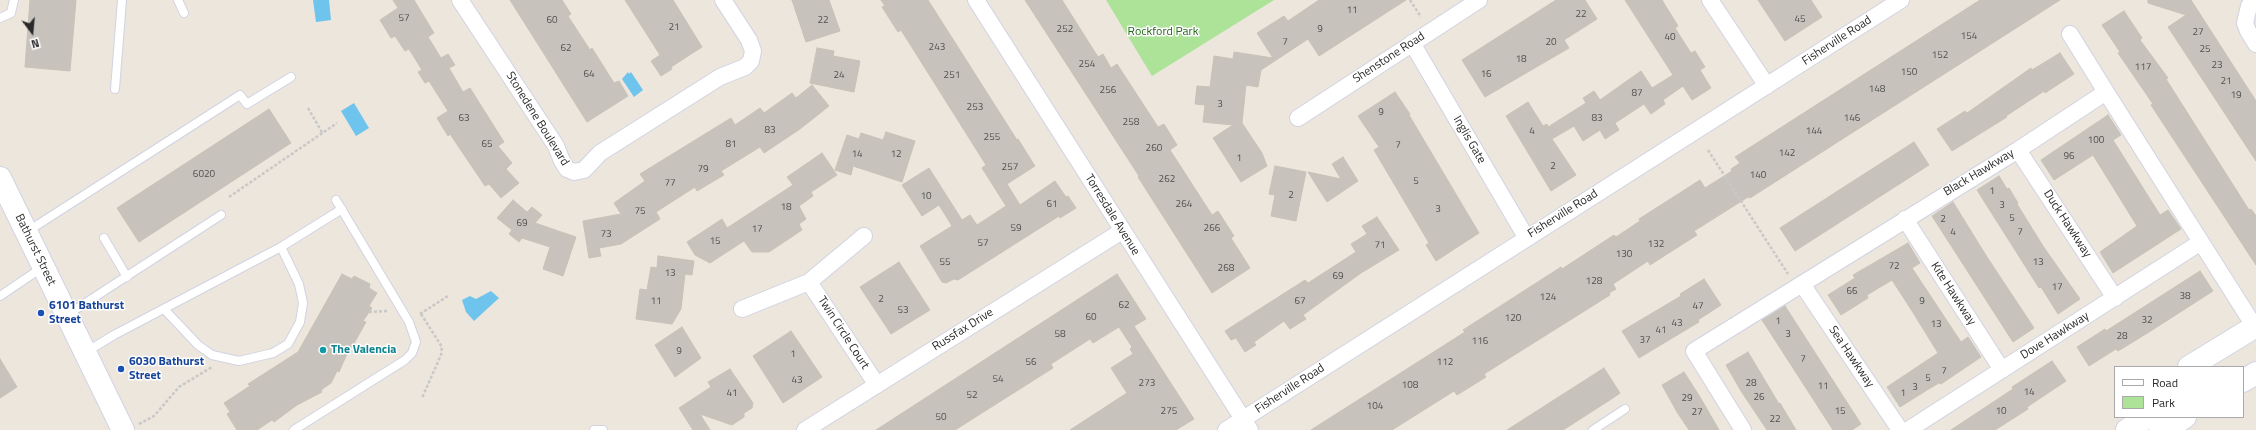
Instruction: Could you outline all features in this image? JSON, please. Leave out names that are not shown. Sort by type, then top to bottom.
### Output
[{"type":"main road","name":"Bathurst Street","points":[[0,178],[85,352],[129,428]]},
{"type":"main road","points":[[2191,366],[2256,327]]},
{"type":"main road","points":[[2244,380],[2256,373]]},
{"type":"main road","points":[[2127,430],[2145,418]]},
{"type":"main road","points":[[2150,418],[2171,426],[2183,418]]},
{"type":"street","name":"Stonedene Boulevard","points":[[460,0],[556,146],[567,169],[574,172],[584,170],[600,153],[720,77],[745,68],[751,61],[752,51],[749,40],[723,0]]},
{"type":"street","name":"Torresdale Avenue","points":[[976,0],[1247,425]]},
{"type":"street","name":"Shenstone Road","points":[[1298,118],[1480,0]]},
{"type":"street","points":[[1710,0],[1767,86]]},
{"type":"street","name":"Fisherville Road","points":[[1226,430],[1247,425],[1526,237],[1901,0]]},
{"type":"street","points":[[2256,0],[2249,6],[2245,23],[2248,32],[2256,44]]},
{"type":"street","points":[[2070,34],[2256,327]]},
{"type":"street","name":"Inglis Gate","points":[[1412,43],[1526,237]]},
{"type":"street","name":"Black Hawkway","points":[[1743,430],[1694,351],[2018,150],[2106,92]]},
{"type":"street","name":"Duck Hawkway","points":[[2018,150],[2115,298]]},
{"type":"street","name":"Kite Hawkway","points":[[1905,219],[2002,370]]},
{"type":"street","name":"Russfax Drive","points":[[805,430],[1122,231]]},
{"type":"street","points":[[742,309],[809,282],[864,236]]},
{"type":"street","name":"Dove Hawkway","points":[[1908,430],[2201,242]]},
{"type":"street","name":"Twin Circle Court","points":[[809,282],[877,385]]},
{"type":"street","name":"Sea Hawkway","points":[[1802,284],[1900,430]]},
{"type":"lane","points":[[0,18],[11,13],[14,0]]},
{"type":"lane","points":[[115,89],[122,0]]},
{"type":"lane","points":[[178,0],[184,13]]},
{"type":"lane","points":[[26,232],[240,94],[247,104],[291,77]]},
{"type":"lane","points":[[294,430],[405,360],[412,353],[416,342],[409,322],[336,200]]},
{"type":"lane","points":[[85,352],[281,247],[342,210]]},
{"type":"lane","points":[[67,315],[221,215]]},
{"type":"lane","points":[[104,238],[127,277]]},
{"type":"lane","points":[[164,309],[183,331],[212,355],[239,361],[273,353],[288,344],[300,322],[303,303],[299,284],[281,247]]},
{"type":"lane","points":[[0,296],[43,267]]},
{"type":"lane","points":[[1595,429],[1625,409]]},
{"type":"lane","points":[[594,430],[603,430]]},
{"type":"path","points":[[1410,0],[1421,17]]},
{"type":"path","points":[[308,108],[323,134]]},
{"type":"path","points":[[229,197],[337,123]]},
{"type":"path","points":[[1708,150],[1789,276],[1802,284]]},
{"type":"path","points":[[409,322],[448,296]]},
{"type":"path","points":[[369,312],[383,313],[399,306]]},
{"type":"path","points":[[421,314],[442,347],[441,355],[422,398]]},
{"type":"path","points":[[129,428],[154,416],[180,387],[214,366]]},
{"type":"green space","name":"Rockford Park","points":[[1106,0],[1274,0],[1152,76]]},
{"type":"water","points":[[313,0],[329,0],[331,20],[316,22]]},
{"type":"water","points":[[628,72],[629,74],[631,72],[643,90],[634,97],[622,79]]},
{"type":"water","points":[[354,103],[369,128],[356,136],[341,111]]},
{"type":"water","points":[[491,291],[499,298],[474,321],[466,312],[462,300],[470,296],[476,299]]},
{"type":"building","points":[[30,0],[76,0],[70,71],[25,67]]},
{"type":"building","points":[[393,0],[414,0],[434,33],[428,37],[441,58],[448,54],[455,65],[449,68],[463,92],[470,88],[504,142],[498,146],[512,163],[506,169],[519,183],[501,198],[489,184],[485,186],[450,134],[448,136],[437,118],[448,111],[429,81],[425,83],[418,72],[422,70],[409,49],[405,51],[395,36],[391,38],[380,20],[398,8]]},
{"type":"building","points":[[510,0],[562,0],[571,14],[568,16],[590,50],[592,48],[614,83],[619,81],[628,96],[587,122]]},
{"type":"building","points":[[625,0],[673,0],[702,47],[671,67],[672,69],[661,76],[651,61],[660,55]]},
{"type":"building","points":[[792,0],[829,0],[840,31],[806,42]]},
{"type":"building","points":[[881,0],[928,0],[1035,166],[1007,184],[1020,205],[1055,181],[1076,208],[1060,218],[1059,216],[958,280],[954,279],[946,283],[942,282],[920,246],[952,226],[939,205],[922,216],[902,185],[929,168],[962,220],[970,215],[977,225],[1006,206],[982,168],[986,165],[901,30],[898,32],[882,7],[885,6]]},
{"type":"building","points":[[1025,0],[1062,0],[1098,57],[1103,54],[1111,68],[1117,64],[1158,127],[1164,124],[1177,145],[1170,150],[1212,215],[1218,211],[1234,236],[1231,238],[1250,268],[1212,293],[1138,177],[1139,176]]},
{"type":"building","points":[[1319,0],[1406,0],[1319,56],[1308,39],[1261,70],[1258,87],[1246,85],[1242,123],[1262,153],[1267,166],[1241,182],[1213,138],[1233,125],[1203,122],[1205,105],[1195,104],[1197,86],[1210,87],[1214,56],[1233,59],[1234,52],[1273,58],[1257,33],[1284,16],[1288,21]]},
{"type":"building","points":[[1556,0],[1585,0],[1597,19],[1564,40],[1569,48],[1485,97],[1462,60]]},
{"type":"building","points":[[1625,0],[1662,0],[1678,26],[1675,28],[1691,53],[1695,51],[1705,67],[1700,70],[1711,88],[1692,100],[1683,86],[1663,100],[1665,104],[1651,114],[1644,104],[1615,123],[1619,130],[1605,139],[1600,130],[1583,141],[1574,126],[1552,139],[1576,175],[1551,191],[1506,116],[1528,102],[1543,126],[1547,124],[1548,127],[1586,103],[1583,98],[1594,91],[1600,100],[1641,71],[1652,88],[1673,75]]},
{"type":"building","points":[[1758,0],[1811,0],[1822,17],[1785,41]]},
{"type":"building","points":[[1980,0],[2060,0],[1750,198],[1748,197],[1694,231],[1697,235],[1650,265],[1648,261],[1613,284],[1616,289],[1609,293],[1610,295],[1484,374],[1486,377],[1457,395],[1454,391],[1392,430],[1311,430],[1465,332],[1463,330],[1561,267],[1562,269],[1614,235],[1616,237],[1640,221],[1639,219],[1700,180],[1705,188],[1732,171],[1731,169],[1740,163],[1735,157]]},
{"type":"building","points":[[2148,0],[2191,0],[2256,101],[2256,161],[2168,27],[2186,15],[2148,3]]},
{"type":"building","points":[[2124,11],[2142,38],[2140,40],[2168,78],[2166,79],[2249,210],[2251,209],[2256,216],[2256,265],[2151,105],[2153,104],[2118,53],[2120,52],[2102,25]]},
{"type":"building","points":[[817,48],[834,51],[833,56],[860,61],[854,92],[810,83]]},
{"type":"building","points":[[2060,53],[2074,74],[2045,93],[2044,91],[2006,116],[2007,117],[1952,151],[1937,129],[1965,111],[1967,113],[2031,68],[2032,70]]},
{"type":"building","points":[[812,85],[829,106],[800,129],[764,153],[760,147],[721,171],[724,175],[697,191],[695,187],[656,212],[660,219],[621,244],[599,248],[601,256],[589,258],[583,221],[621,214],[614,203],[645,181],[640,174],[731,118],[735,125],[760,108],[764,113],[792,93],[796,98]]},
{"type":"building","points":[[1395,92],[1410,114],[1409,115],[1479,233],[1436,261],[1426,245],[1429,243],[1374,150],[1379,147],[1358,116]]},
{"type":"building","points":[[269,109],[291,143],[139,242],[117,208]]},
{"type":"building","points":[[2108,115],[2121,135],[2113,140],[2160,215],[2168,210],[2181,229],[2113,273],[2100,252],[2137,226],[2093,155],[2054,180],[2041,160]]},
{"type":"building","points":[[886,132],[915,141],[902,182],[853,166],[851,175],[835,170],[847,135],[859,139],[861,133],[883,140]]},
{"type":"building","points":[[1914,142],[1929,165],[1795,251],[1780,228]]},
{"type":"building","points":[[822,153],[837,175],[811,192],[813,196],[799,206],[806,219],[799,224],[802,230],[769,252],[752,252],[744,241],[710,263],[695,255],[687,242],[722,219],[727,228],[793,185],[787,177]]},
{"type":"building","points":[[1343,157],[1358,181],[1327,202],[1308,172],[1341,179],[1332,164]]},
{"type":"building","points":[[1275,166],[1306,172],[1296,221],[1271,216],[1275,195],[1269,194]]},
{"type":"building","points":[[1999,176],[2007,189],[2009,188],[2043,246],[2080,299],[2058,314],[2041,287],[2039,288],[1977,190]]},
{"type":"building","points":[[513,200],[527,212],[532,207],[542,215],[535,223],[576,237],[563,276],[543,269],[550,247],[522,238],[519,242],[509,234],[512,230],[497,218]]},
{"type":"building","points":[[1953,202],[2034,328],[2013,342],[1932,216]]},
{"type":"building","points":[[1377,217],[1399,250],[1361,273],[1303,315],[1306,319],[1290,329],[1284,321],[1254,342],[1256,345],[1245,352],[1236,338],[1231,340],[1225,331],[1305,280],[1308,283],[1356,252],[1351,244],[1367,234],[1362,226]]},
{"type":"building","points":[[1908,243],[1920,263],[1912,268],[1961,342],[1968,337],[1981,357],[1941,384],[1939,383],[1900,407],[1887,387],[1938,353],[1912,311],[1892,280],[1867,295],[1868,298],[1841,315],[1828,295],[1855,278],[1853,275]]},
{"type":"building","points":[[658,256],[694,261],[692,275],[685,274],[681,309],[672,324],[636,319],[640,289],[647,290],[651,267],[657,268]]},
{"type":"building","points":[[899,262],[930,310],[891,334],[860,287]]},
{"type":"building","points":[[2200,271],[2213,291],[2118,351],[2116,349],[2089,366],[2077,347],[2105,329],[2106,331]]},
{"type":"building","name":"The Valencia","points":[[342,274],[352,279],[354,276],[370,284],[369,288],[377,293],[369,306],[372,308],[363,321],[366,322],[352,347],[350,347],[339,372],[337,371],[331,383],[321,390],[322,392],[297,405],[274,422],[272,420],[257,430],[237,430],[227,414],[230,412],[224,403],[250,386],[248,384],[298,352]]},
{"type":"building","points":[[1117,274],[1146,319],[1134,326],[1194,419],[1176,430],[1070,430],[1127,393],[1111,368],[1133,354],[1130,349],[1132,347],[1119,327],[1093,343],[1090,339],[1051,364],[1053,368],[955,430],[876,430]]},
{"type":"building","points":[[1704,279],[1721,305],[1698,320],[1699,322],[1639,358],[1622,331],[1681,296],[1680,294]]},
{"type":"building","points":[[1785,306],[1861,424],[1852,430],[1833,430],[1762,320]]},
{"type":"building","points":[[682,327],[701,358],[675,377],[655,345]]},
{"type":"building","points":[[791,331],[822,377],[783,403],[753,356]]},
{"type":"building","points":[[1748,352],[1796,430],[1767,430],[1741,391],[1726,365]]},
{"type":"building","points":[[0,359],[17,387],[0,398]]},
{"type":"building","points":[[2052,361],[2066,381],[2027,407],[2028,409],[1995,430],[1951,430],[2013,389],[2012,387]]},
{"type":"building","points":[[1604,368],[1620,393],[1563,430],[1507,430]]},
{"type":"building","points":[[730,369],[753,403],[752,408],[744,413],[744,417],[732,425],[700,414],[710,430],[693,430],[679,408],[711,387],[708,382]]},
{"type":"building","points":[[1684,372],[1719,430],[1689,430],[1677,412],[1662,385]]},
{"type":"place","name":"6101 Bathurst Street","points":[[41,313]]},
{"type":"place","name":"The Valencia","points":[[323,350]]},
{"type":"place","name":"6030 Bathurst Street","points":[[121,369]]}]
